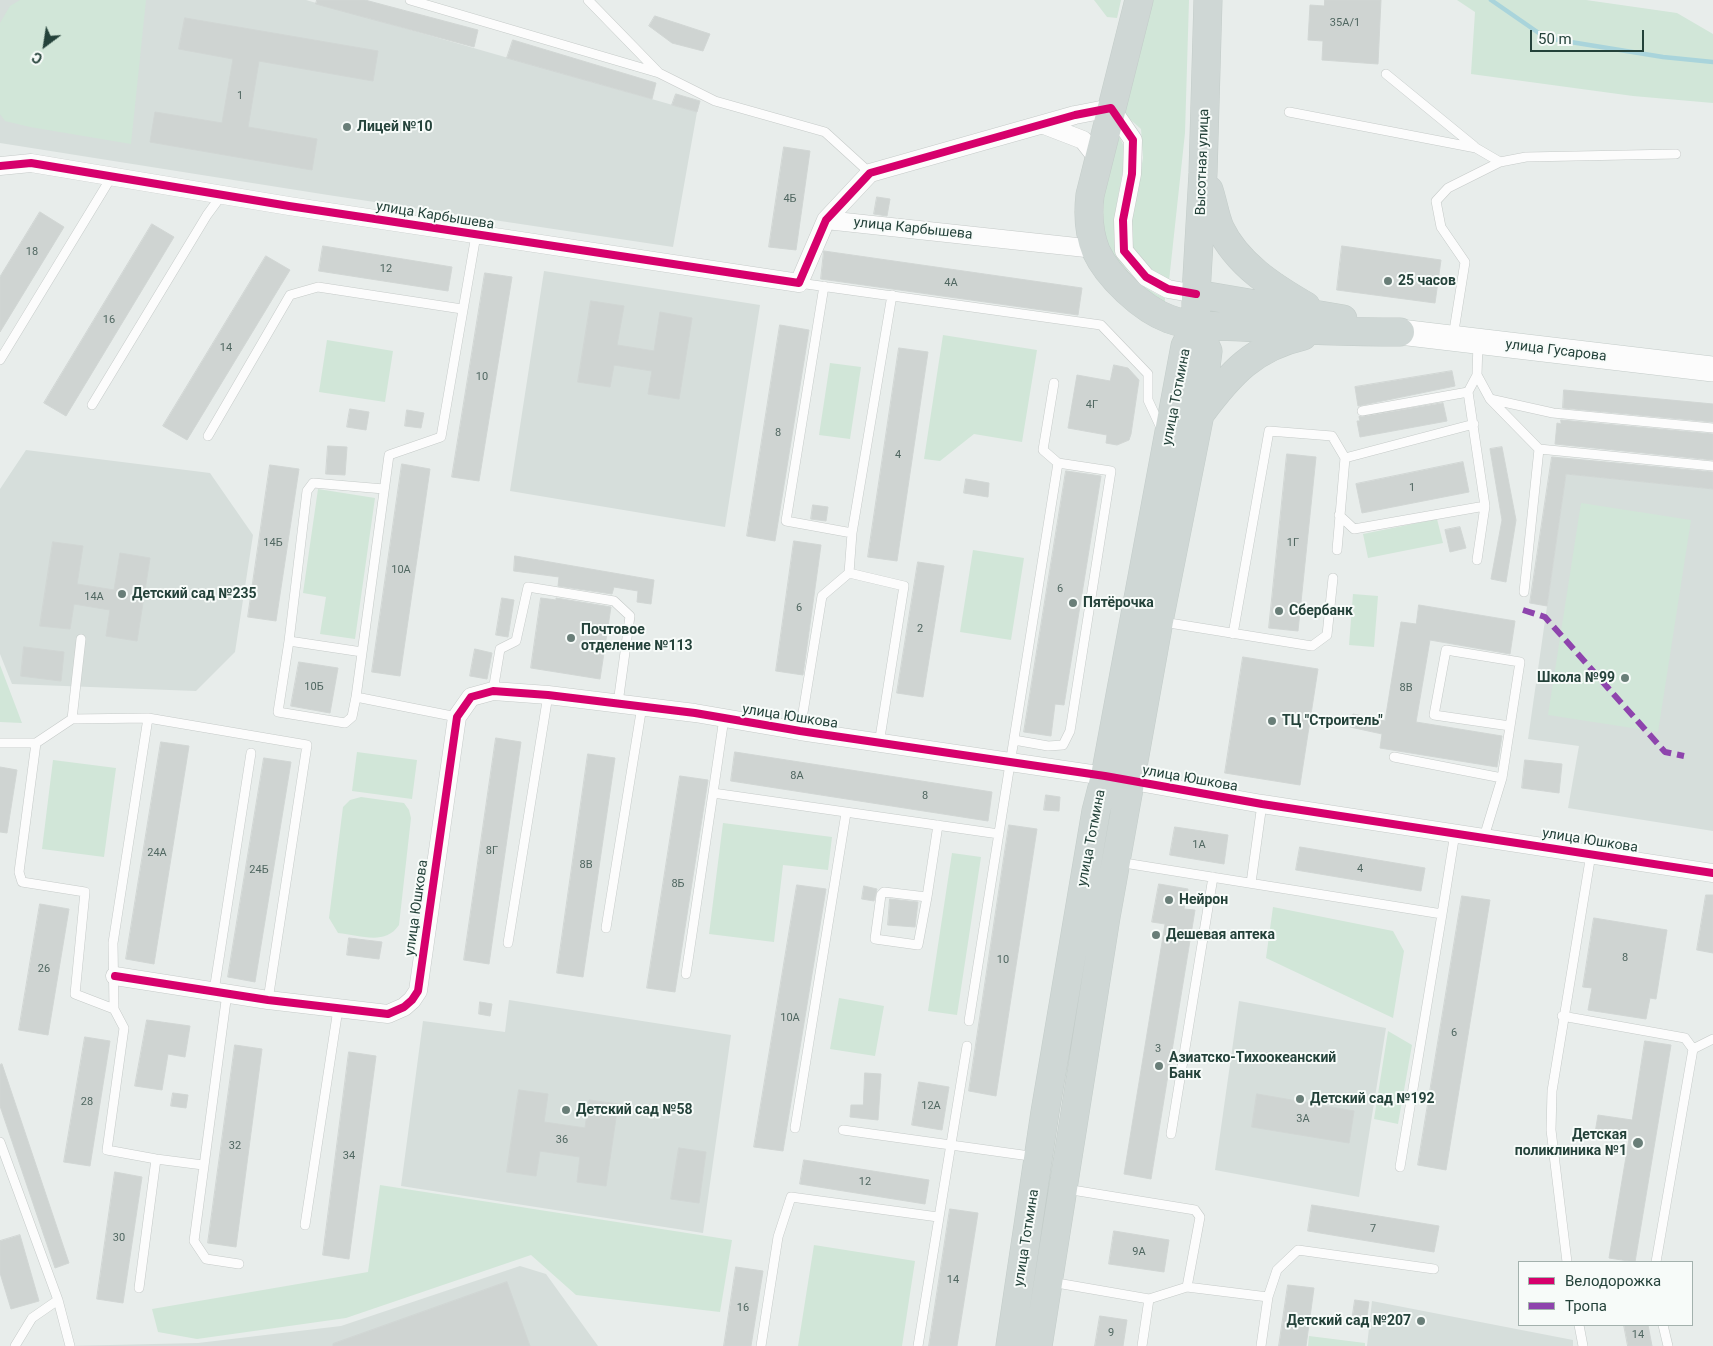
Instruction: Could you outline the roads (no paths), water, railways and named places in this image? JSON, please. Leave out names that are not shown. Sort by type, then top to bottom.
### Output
[{"type":"main road","points":[[1139,0],[1098,159],[1088,210],[1095,249],[1102,262],[1127,291],[1147,308],[1170,320],[1196,324],[1321,323]]},
{"type":"main road","name":"Высотная улица","points":[[1196,324],[1208,0]]},
{"type":"main road","points":[[1203,172],[1220,228],[1236,251],[1259,275],[1321,323]]},
{"type":"main road","points":[[1196,294],[1321,323],[1400,332]]},
{"type":"main road","points":[[1200,414],[1223,383],[1256,354],[1321,323]]},
{"type":"main road","name":"улица Тотмина","points":[[1010,1346],[1045,1112],[1096,811],[1117,778],[1159,621],[1200,414],[1208,351],[1196,324]]},
{"type":"main road","name":"улица Тотмина","points":[[1038,1346],[1116,861],[1117,778],[1167,443],[1185,346],[1196,324]]},
{"type":"main road","name":"улица Гусарова","points":[[1400,332],[1713,369]]},
{"type":"street","points":[[799,283],[826,220],[870,173],[1075,115],[1112,108],[1133,140],[1132,174],[1123,220],[1124,251],[1146,277],[1168,289],[1196,294]]},
{"type":"street","points":[[1044,124],[1083,140],[1098,159]]},
{"type":"street","name":"улица Карбышева","points":[[4,161],[31,163],[221,196],[799,283]]},
{"type":"street","name":"улица Карбышева","points":[[826,220],[1095,249]]},
{"type":"street","name":"улица Юшкова","points":[[115,976],[268,1000],[388,1014],[412,1000],[418,991],[457,717],[471,697],[493,691],[618,703],[724,718],[879,744],[1117,778],[1262,804],[1713,874]]},
{"type":"lane","points":[[410,0],[659,73],[715,101],[825,132],[870,173]]},
{"type":"lane","points":[[588,0],[659,73]]},
{"type":"lane","points":[[1386,74],[1476,148],[1500,162]]},
{"type":"lane","points":[[1289,112],[1476,148]]},
{"type":"lane","points":[[1453,337],[1465,262],[1440,227],[1436,202],[1448,188],[1500,162],[1526,156],[1676,154]]},
{"type":"lane","points":[[0,360],[112,176]]},
{"type":"lane","points":[[92,405],[207,215],[221,196]]},
{"type":"lane","points":[[384,489],[313,483],[307,491],[289,641],[278,712],[345,723],[352,717],[389,456],[440,437],[476,234]]},
{"type":"lane","points":[[799,283],[1101,325],[1148,374],[1148,400],[1167,443]]},
{"type":"lane","points":[[824,286],[786,521],[852,533]]},
{"type":"lane","points":[[208,436],[290,295],[318,287],[462,309]]},
{"type":"lane","points":[[800,731],[822,596],[849,573],[852,533],[892,295]]},
{"type":"lane","points":[[1477,560],[1485,506],[1468,392],[1477,375],[1478,341]]},
{"type":"lane","points":[[1477,375],[1490,399],[1539,448],[1713,466]]},
{"type":"lane","points":[[1014,740],[1048,746],[1063,745],[1070,731],[1111,471],[1058,463],[1043,450],[1054,383]]},
{"type":"lane","points":[[1362,411],[1468,392]]},
{"type":"lane","points":[[1490,399],[1553,413],[1713,428]]},
{"type":"lane","points":[[1345,458],[1474,424]]},
{"type":"lane","points":[[1233,634],[1269,431],[1332,436],[1345,458],[1337,550]]},
{"type":"lane","points":[[1524,592],[1539,448]]},
{"type":"lane","points":[[969,1021],[1058,463]]},
{"type":"lane","points":[[1339,515],[1354,528],[1485,506]]},
{"type":"lane","points":[[849,573],[904,586],[879,744]]},
{"type":"lane","points":[[1159,621],[1312,646],[1327,635],[1333,578]]},
{"type":"lane","points":[[493,691],[500,649],[516,641],[528,586],[614,601],[630,616],[618,703]]},
{"type":"lane","points":[[72,719],[81,639]]},
{"type":"lane","points":[[289,641],[362,652]]},
{"type":"lane","points":[[1484,837],[1502,778],[1520,662],[1446,650],[1434,715],[1510,726]]},
{"type":"lane","points":[[508,943],[548,695]]},
{"type":"lane","points":[[356,696],[457,717]]},
{"type":"lane","points":[[606,928],[642,706]]},
{"type":"lane","points":[[148,718],[113,944],[115,976],[114,1009],[124,1028],[107,1150],[156,1160],[203,1165]]},
{"type":"lane","points":[[0,742],[36,743],[72,719],[148,718],[307,745],[268,1000]]},
{"type":"lane","points":[[686,974],[724,718]]},
{"type":"lane","points":[[36,743],[19,872],[22,882],[85,892],[75,994],[114,1009]]},
{"type":"lane","points":[[239,1264],[206,1260],[194,1241],[220,992],[251,753]]},
{"type":"lane","points":[[1394,757],[1502,778]]},
{"type":"lane","points":[[713,793],[998,834]]},
{"type":"lane","points":[[1251,883],[1262,804]]},
{"type":"lane","points":[[795,1128],[846,813]]},
{"type":"lane","points":[[927,897],[884,892],[881,895],[875,939],[918,945],[927,897],[938,825]]},
{"type":"lane","points":[[1400,1167],[1455,833]]},
{"type":"lane","points":[[1567,1261],[1551,1130],[1552,1091],[1562,1016],[1591,854]]},
{"type":"lane","points":[[1116,861],[1442,914]]},
{"type":"lane","points":[[1172,1134],[1213,877]]},
{"type":"lane","points":[[305,1225],[338,1009]]},
{"type":"lane","points":[[1562,1016],[1685,1038],[1693,1049],[1656,1261]]},
{"type":"lane","points":[[1693,1049],[1713,1039]]},
{"type":"lane","points":[[918,1346],[967,1046]]},
{"type":"lane","points":[[843,1130],[1039,1157]]},
{"type":"lane","points":[[0,1142],[58,1300],[70,1346]]},
{"type":"lane","points":[[139,1288],[156,1160]]},
{"type":"lane","points":[[1063,1189],[1195,1210],[1200,1217],[1187,1287]]},
{"type":"lane","points":[[761,1346],[778,1237],[791,1197],[938,1217]]},
{"type":"lane","points":[[1261,1346],[1268,1297],[1278,1270],[1298,1250],[1434,1269]]},
{"type":"lane","points":[[1048,1282],[1149,1299],[1187,1287],[1268,1297]]},
{"type":"lane","points":[[1142,1346],[1149,1299]]},
{"type":"lane","points":[[15,1346],[32,1318],[58,1300]]},
{"type":"lane","points":[[1579,1326],[1583,1346]]},
{"type":"lane","points":[[1663,1326],[1668,1346]]},
{"type":"waterway","points":[[1491,0],[1546,38],[1663,57],[1713,62]]},
{"type":"place","name":"Лицей №10","points":[[347,127]]},
{"type":"place","name":"25 часов","points":[[1388,281]]},
{"type":"place","name":"Детский сад №235","points":[[122,594]]},
{"type":"place","name":"Пятёрочка","points":[[1073,603]]},
{"type":"place","name":"Сбербанк","points":[[1279,611]]},
{"type":"place","name":"Почтовое отделение №113","points":[[571,638]]},
{"type":"place","name":"Школа №99","points":[[1625,678]]},
{"type":"place","name":"ТЦ \"Строитель\"","points":[[1272,721]]},
{"type":"place","name":"Нейрон","points":[[1169,900]]},
{"type":"place","name":"Дешевая аптека","points":[[1156,935]]},
{"type":"place","name":"Азиатско-Тихоокеанский Банк","points":[[1159,1066]]},
{"type":"place","name":"Детский сад №192","points":[[1300,1099]]},
{"type":"place","name":"Детский сад №58","points":[[566,1110]]},
{"type":"place","name":"Детская поликлиника №1","points":[[1638,1143]]},
{"type":"place","name":"Детский сад №207","points":[[1421,1321]]}]
